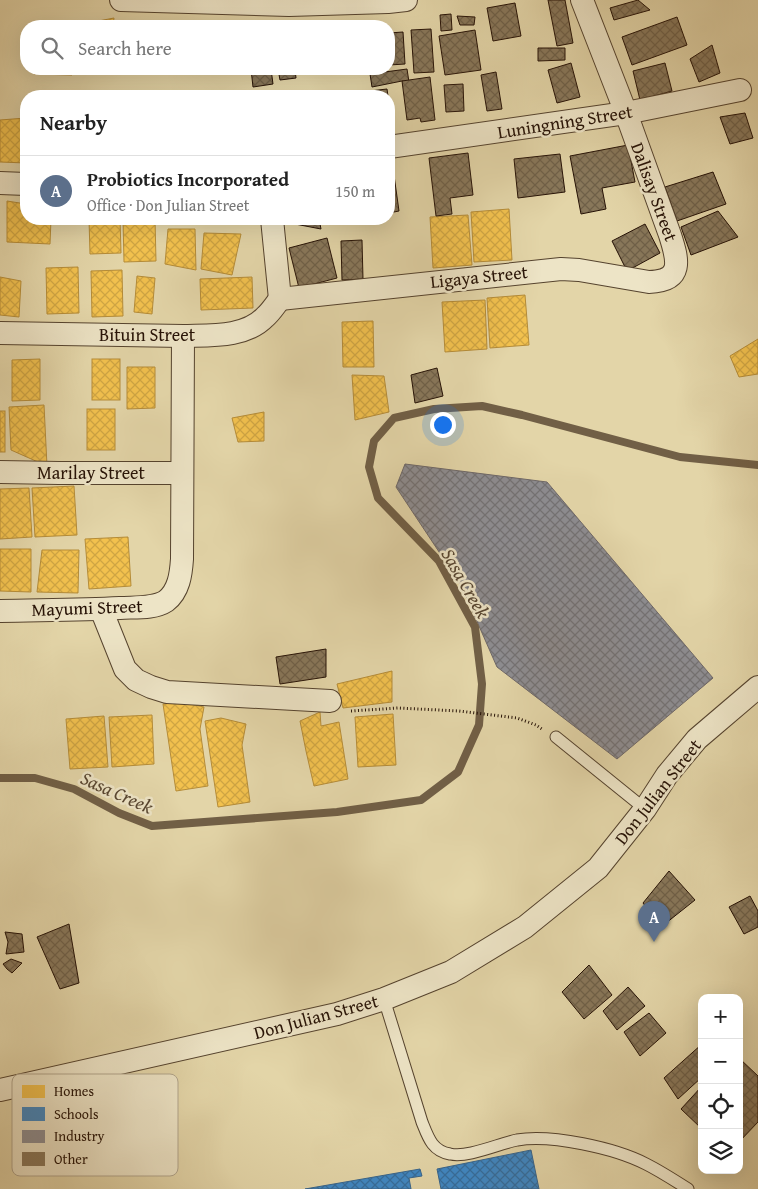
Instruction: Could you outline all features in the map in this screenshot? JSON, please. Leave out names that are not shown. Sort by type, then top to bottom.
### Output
[{"type":"street","points":[[121,0],[360,4],[406,0]]},
{"type":"street","name":"Dalisay Street","points":[[582,0],[626,113],[676,252],[675,273]]},
{"type":"street","name":"Luningning Street","points":[[395,146],[626,113],[740,90]]},
{"type":"street","points":[[0,183],[20,184]]},
{"type":"street","points":[[273,225],[280,299]]},
{"type":"street","name":"Ligaya Street","points":[[280,299],[561,269],[579,270],[650,282],[669,278],[675,273]]},
{"type":"street","name":"Bituin Street","points":[[0,333],[182,336],[234,333],[252,327],[265,318],[280,299]]},
{"type":"street","points":[[182,336],[182,473]]},
{"type":"street","name":"Marilay Street","points":[[0,472],[182,473]]},
{"type":"street","name":"Mayumi Street","points":[[0,611],[153,606],[171,596],[177,587],[181,572],[182,473]]},
{"type":"street","points":[[100,609],[125,669],[136,680],[152,687],[167,692],[330,701]]},
{"type":"street","name":"Don Julian Street","points":[[71,1074],[337,1014],[384,999],[451,972],[525,926],[598,868],[645,808],[667,775],[697,739],[758,687]]},
{"type":"lane","points":[[556,737],[645,808]]},
{"type":"lane","points":[[384,999],[422,1122],[430,1141],[438,1150],[451,1155],[469,1153],[518,1140],[550,1138],[618,1152],[645,1163],[688,1189]]},
{"type":"path","points":[[330,701],[333,706],[344,712],[398,708],[459,711],[517,718],[536,725],[556,737]]},
{"type":"building: Homes","points":[[20,118],[20,163],[0,162],[0,120]]},
{"type":"building: Homes","points":[[7,201],[20,203],[20,225],[51,225],[50,244],[7,242]]},
{"type":"building: Homes","points":[[509,209],[512,260],[474,262],[471,212]]},
{"type":"building: Homes","points":[[468,215],[472,265],[433,268],[430,217]]},
{"type":"building: Homes","points":[[89,225],[120,225],[121,253],[90,254]]},
{"type":"building: Homes","points":[[123,225],[155,225],[156,261],[124,262]]},
{"type":"building: Homes","points":[[168,229],[195,229],[196,270],[165,264]]},
{"type":"building: Homes","points":[[204,233],[241,234],[232,275],[201,269]]},
{"type":"building: Homes","points":[[78,267],[79,313],[47,314],[46,268]]},
{"type":"building: Homes","points":[[122,270],[123,316],[92,317],[91,271]]},
{"type":"building: Homes","points":[[137,276],[155,278],[152,314],[134,312]]},
{"type":"building: Homes","points":[[0,277],[21,281],[19,317],[0,315]]},
{"type":"building: Homes","points":[[252,277],[253,308],[201,310],[200,279]]},
{"type":"building: Homes","points":[[525,295],[529,345],[490,348],[487,298]]},
{"type":"building: Homes","points":[[485,300],[487,349],[445,352],[442,302]]},
{"type":"building: Homes","points":[[373,321],[374,367],[343,367],[342,322]]},
{"type":"building: Homes","points":[[758,339],[758,374],[739,377],[730,356]]},
{"type":"building: Homes","points":[[40,359],[40,400],[12,401],[12,360]]},
{"type":"building: Homes","points":[[92,359],[120,359],[120,400],[92,400]]},
{"type":"building: Homes","points":[[127,367],[155,367],[155,408],[127,409]]},
{"type":"building: Homes","points":[[352,375],[384,376],[389,412],[355,420]]},
{"type":"building: Homes","points":[[44,405],[47,466],[11,450],[9,407]]},
{"type":"building: Homes","points":[[87,409],[115,409],[115,450],[87,450]]},
{"type":"building: Homes","points":[[0,411],[5,411],[5,452],[0,452]]},
{"type":"building: Homes","points":[[264,412],[264,441],[238,442],[232,418]]},
{"type":"building: Homes","points":[[74,486],[77,535],[35,537],[32,488]]},
{"type":"building: Homes","points":[[29,488],[32,537],[0,539],[0,489]]},
{"type":"building: Homes","points":[[128,537],[131,586],[89,589],[85,539]]},
{"type":"building: Homes","points":[[0,549],[31,549],[31,592],[0,591]]},
{"type":"building: Homes","points":[[42,550],[79,550],[78,593],[37,592]]},
{"type":"building: Homes","points":[[392,671],[392,702],[343,708],[337,684]]},
{"type":"building: Homes","points":[[180,702],[204,707],[200,729],[208,786],[176,791],[163,704]]},
{"type":"building: Homes","points":[[320,712],[321,726],[339,722],[348,779],[314,786],[300,721]]},
{"type":"building: Homes","points":[[393,714],[396,765],[358,767],[355,717]]},
{"type":"building: Homes","points":[[152,715],[154,764],[112,767],[109,717]]},
{"type":"building: Homes","points":[[104,716],[108,767],[70,769],[66,719]]},
{"type":"building: Homes","points":[[221,718],[246,724],[242,745],[250,802],[218,807],[205,721]]},
{"type":"building: Schools","points":[[531,1150],[539,1189],[441,1189],[437,1169]]},
{"type":"building: Schools","points":[[420,1169],[422,1176],[409,1178],[411,1189],[305,1189]]},
{"type":"building: Industry","points":[[405,464],[547,482],[713,678],[617,759],[497,667],[461,585],[396,487]]},
{"type":"building: Other","points":[[548,0],[565,0],[573,43],[557,46]]},
{"type":"building: Other","points":[[638,0],[650,10],[614,20],[610,8]]},
{"type":"building: Other","points":[[515,3],[521,36],[493,41],[487,8]]},
{"type":"building: Other","points":[[451,14],[452,30],[441,31],[440,15]]},
{"type":"building: Other","points":[[457,16],[475,17],[474,25],[460,25]]},
{"type":"building: Other","points":[[677,17],[687,45],[632,65],[622,37]]},
{"type":"building: Other","points":[[431,29],[434,72],[414,73],[411,30]]},
{"type":"building: Other","points":[[475,30],[481,70],[445,75],[439,36]]},
{"type":"building: Other","points":[[403,32],[405,64],[395,65],[395,33]]},
{"type":"building: Other","points":[[712,45],[720,73],[699,82],[690,59]]},
{"type":"building: Other","points":[[538,48],[565,48],[565,60],[538,61]]},
{"type":"building: Other","points":[[571,63],[580,97],[557,103],[548,70]]},
{"type":"building: Other","points":[[665,63],[672,91],[640,100],[633,71]]},
{"type":"building: Other","points":[[407,69],[409,82],[402,81],[372,87],[370,75],[395,75],[395,71]]},
{"type":"building: Other","points":[[496,72],[502,109],[487,111],[481,75]]},
{"type":"building: Other","points":[[252,75],[272,75],[273,84],[253,87]]},
{"type":"building: Other","points":[[279,75],[296,75],[296,78],[280,80]]},
{"type":"building: Other","points":[[430,77],[435,120],[421,122],[420,118],[407,120],[402,81]]},
{"type":"building: Other","points":[[463,84],[464,111],[446,112],[444,85]]},
{"type":"building: Other","points":[[745,113],[753,138],[730,144],[720,117]]},
{"type":"building: Other","points":[[628,145],[635,182],[602,188],[606,209],[581,214],[570,156]]},
{"type":"building: Other","points":[[468,153],[473,195],[450,198],[452,214],[436,216],[429,158]]},
{"type":"building: Other","points":[[560,154],[565,192],[518,198],[514,159]]},
{"type":"building: Other","points":[[713,172],[726,204],[677,221],[665,187]]},
{"type":"building: Other","points":[[395,182],[399,211],[395,212]]},
{"type":"building: Other","points":[[718,211],[738,237],[691,255],[681,227]]},
{"type":"building: Other","points":[[645,224],[660,253],[627,271],[612,241]]},
{"type":"building: Other","points":[[300,225],[320,225],[321,229]]},
{"type":"building: Other","points":[[327,238],[337,278],[299,288],[289,248]]},
{"type":"building: Other","points":[[362,240],[363,279],[342,280],[341,241]]},
{"type":"building: Other","points":[[437,368],[443,396],[415,403],[411,375]]},
{"type":"building: Other","points":[[326,649],[326,677],[280,684],[276,657]]},
{"type":"building: Other","points":[[669,871],[695,900],[661,927],[643,903]]},
{"type":"building: Other","points":[[750,896],[758,911],[758,927],[744,934],[729,907]]},
{"type":"building: Other","points":[[69,924],[79,983],[60,989],[37,937]]},
{"type":"building: Other","points":[[5,932],[22,934],[24,952],[6,954],[8,942]]},
{"type":"building: Other","points":[[11,959],[22,963],[12,973],[3,964]]},
{"type":"building: Other","points":[[589,965],[612,995],[584,1019],[562,992]]},
{"type":"building: Other","points":[[628,987],[645,1006],[617,1030],[603,1011]]},
{"type":"building: Other","points":[[649,1013],[666,1033],[640,1056],[624,1032]]},
{"type":"building: Other","points":[[698,1048],[698,1081],[678,1099],[664,1078]]},
{"type":"building: Other","points":[[743,1062],[758,1076],[758,1122],[743,1138]]},
{"type":"building: Other","points":[[698,1090],[698,1125],[681,1109]]},
{"type":"waterway","name":"Sasa Creek","points":[[0,778],[35,778],[74,789],[119,813],[152,826],[337,812],[421,800],[458,772],[479,725],[482,684],[475,627],[439,561],[378,498],[369,467],[374,441],[394,418],[434,409],[482,406],[680,457],[758,465]]},
{"type":"place","name":"Probiotics Incorporated","points":[[654,942]]}]
